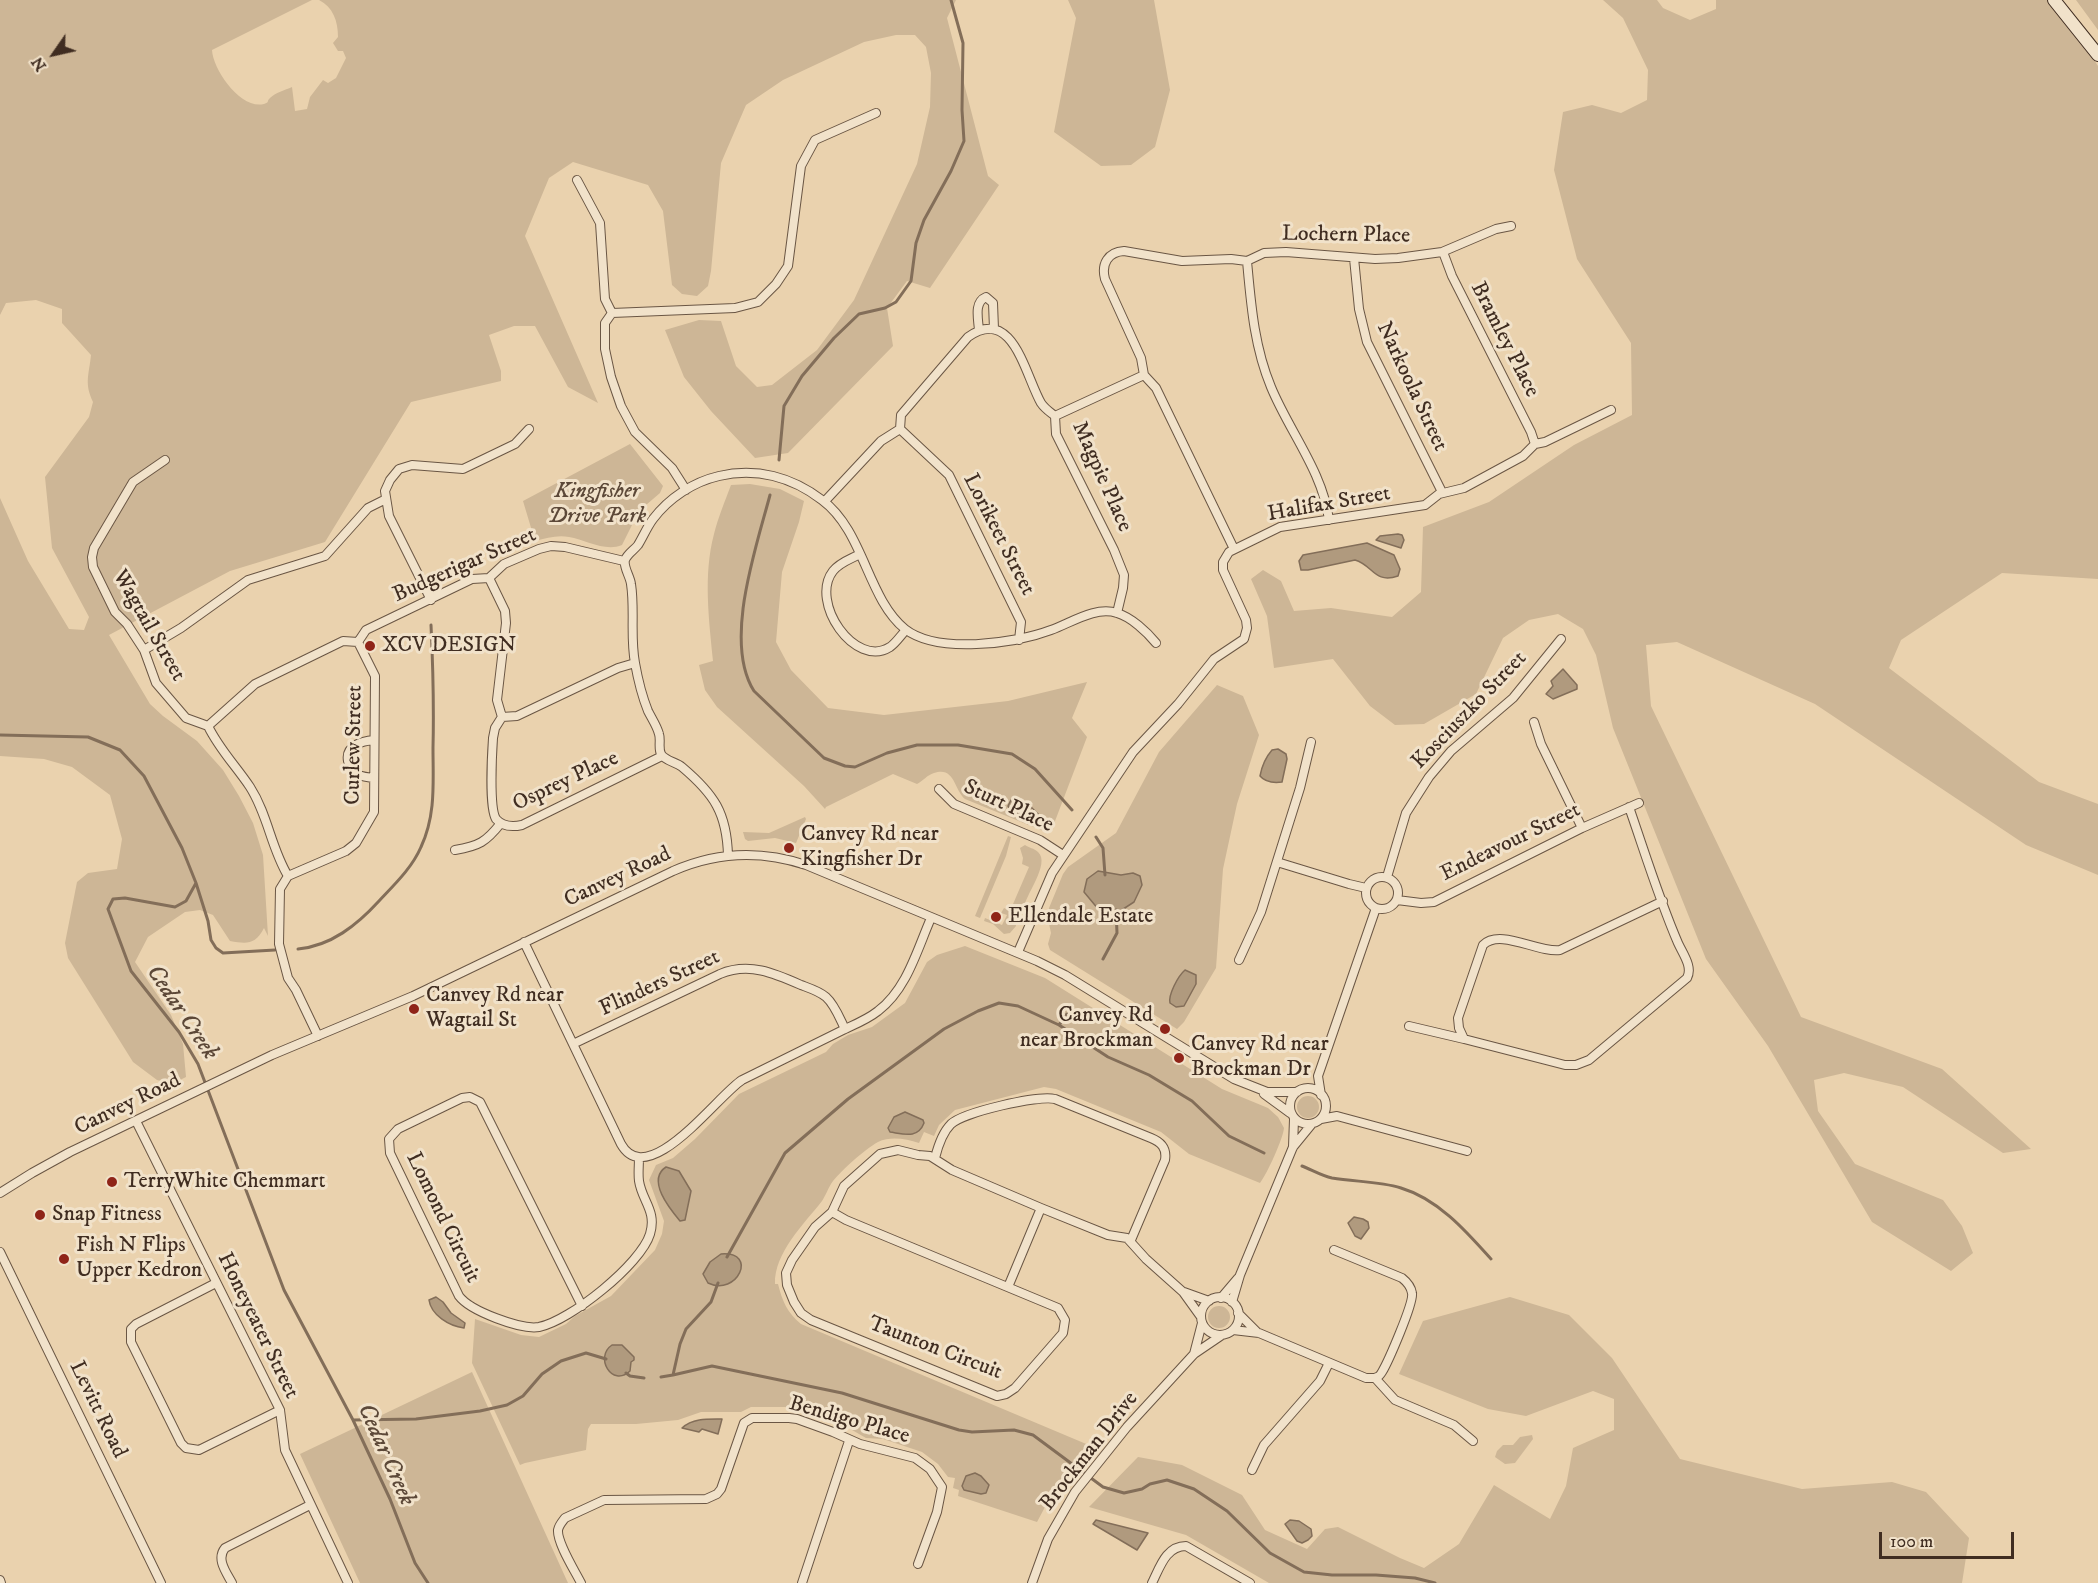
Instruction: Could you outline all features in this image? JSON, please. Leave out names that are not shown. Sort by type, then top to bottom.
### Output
[{"type":"main road","points":[[2054,0],[2098,55]]},
{"type":"street","points":[[612,313],[735,308],[758,302],[776,284],[788,266],[801,166],[814,140],[876,113]]},
{"type":"street","points":[[577,180],[600,223],[605,299],[612,313]]},
{"type":"street","name":"Lochern Place","points":[[1234,549],[1156,388],[1144,375],[1142,361],[1105,279],[1104,267],[1107,258],[1114,253],[1124,251],[1177,261],[1231,259],[1247,261],[1260,254],[1286,252],[1354,258],[1398,258],[1443,252],[1496,229],[1511,226]]},
{"type":"street","name":"Bramley Place","points":[[1443,252],[1452,276],[1535,444]]},
{"type":"street","name":"Narkoola Street","points":[[1354,258],[1359,309],[1367,342],[1442,492]]},
{"type":"street","points":[[1247,261],[1253,323],[1264,369],[1325,497],[1329,520]]},
{"type":"street","points":[[825,501],[881,441],[900,429],[901,415],[968,337],[979,330],[994,329],[994,306],[992,300],[986,297],[978,303],[979,330]]},
{"type":"street","points":[[612,313],[605,323],[605,348],[621,406],[635,432],[672,468],[686,490]]},
{"type":"street","name":"Magpie Place","points":[[994,329],[1004,334],[1016,346],[1042,403],[1055,416],[1056,434],[1114,550],[1124,575],[1117,613]]},
{"type":"street","points":[[1055,416],[1144,375]]},
{"type":"street","name":"Halifax Street","points":[[1234,549],[1280,527],[1425,505],[1442,492],[1464,488],[1523,456],[1535,444],[1545,442],[1611,410]]},
{"type":"street","points":[[431,600],[389,516],[385,491],[390,480],[399,469],[412,465],[463,470],[515,444],[529,429]]},
{"type":"street","name":"Lorikeet Street","points":[[900,429],[949,475],[1021,622],[1019,640]]},
{"type":"street","name":"Wagtail Street","points":[[165,460],[133,482],[94,548],[93,567],[115,612],[127,624],[144,650],[156,683],[186,718],[208,726]]},
{"type":"street","points":[[728,856],[726,828],[716,802],[683,768],[662,756],[659,735],[646,705],[635,663],[631,582],[624,561],[657,515],[686,490],[717,477],[741,473],[779,477],[794,482],[825,501],[848,529],[880,595],[893,616],[906,630],[935,642],[956,645],[1019,640],[1096,613],[1117,613],[1145,630],[1156,643]]},
{"type":"street","points":[[144,650],[181,628],[248,580],[325,556],[368,508],[386,499]]},
{"type":"street","name":"Budgerigar Street","points":[[208,726],[255,684],[343,641],[358,642],[366,630],[472,579],[489,578],[504,564],[539,549],[551,546],[565,547],[624,561]]},
{"type":"street","points":[[1017,952],[1048,880],[1139,744],[1178,704],[1214,658],[1244,639],[1247,628],[1246,620],[1223,570],[1225,556],[1234,549]]},
{"type":"street","points":[[860,554],[840,564],[829,578],[827,600],[833,621],[849,639],[868,650],[883,650],[891,646],[906,630]]},
{"type":"street","points":[[489,578],[505,611],[506,623],[497,700],[502,717],[493,733],[492,749],[492,805],[494,816],[501,823]]},
{"type":"street","name":"Kosciuszko Street","points":[[1387,877],[1406,813],[1429,777],[1451,751],[1513,698],[1560,639]]},
{"type":"street","name":"Curlew Street","points":[[288,876],[346,851],[356,843],[374,812],[375,676],[358,642]]},
{"type":"street","points":[[502,717],[518,716],[618,668],[635,663]]},
{"type":"street","points":[[1534,722],[1541,744],[1582,828]]},
{"type":"street","points":[[208,726],[215,740],[250,787],[265,817],[278,860],[288,876],[280,889],[279,944],[288,978],[318,1036]]},
{"type":"street","points":[[374,740],[356,744],[351,748],[347,759],[351,770],[356,774],[374,778]]},
{"type":"street","points":[[1239,960],[1262,912],[1300,788],[1311,742]]},
{"type":"street","name":"Osprey Place","points":[[455,850],[480,844],[489,838],[501,823],[512,827],[522,825],[662,756]]},
{"type":"street","name":"Sturt Place","points":[[939,789],[954,804],[1040,840],[1063,855]]},
{"type":"street","name":"Endeavour Street","points":[[1397,900],[1434,902],[1582,828],[1639,803]]},
{"type":"street","points":[[1409,1026],[1565,1065],[1576,1065],[1589,1060],[1684,981],[1689,975],[1689,966],[1677,942],[1629,807]]},
{"type":"street","name":"Canvey Road","points":[[0,1193],[51,1162],[231,1075],[413,996],[683,867],[708,859],[728,856],[761,855],[798,863],[1017,952],[1060,972],[1223,1074],[1256,1089],[1273,1093],[1301,1090]]},
{"type":"street","points":[[1277,862],[1366,888]]},
{"type":"street","points":[[1387,877],[1398,888],[1397,900],[1389,908],[1376,908],[1366,898],[1366,888],[1372,879],[1387,877]]},
{"type":"street","points":[[1464,1040],[1458,1018],[1487,942],[1497,938],[1560,950],[1663,901]]},
{"type":"street","points":[[1293,1147],[1290,1101],[1318,1076],[1376,908]]},
{"type":"street","points":[[524,942],[622,1146],[629,1154],[639,1158],[652,1155],[676,1141],[723,1095],[742,1080],[875,1014],[895,995],[906,976],[931,918]]},
{"type":"street","name":"Flinders Street","points":[[573,1044],[720,974],[745,968],[767,971],[819,992],[834,1006],[845,1029]]},
{"type":"street","points":[[1318,1076],[1325,1113],[1321,1119]]},
{"type":"street","name":"Canvey Road","points":[[1256,1089],[1292,1116]]},
{"type":"street","points":[[1301,1090],[1314,1089],[1337,1116]]},
{"type":"street","name":"Lomond Circuit","points":[[582,1306],[480,1102],[470,1096],[462,1098],[392,1134],[388,1142],[390,1153],[456,1291],[465,1303],[508,1321],[532,1328],[544,1326],[582,1306],[599,1293],[648,1241],[652,1216],[639,1182],[639,1158]]},
{"type":"street","points":[[935,1158],[946,1130],[959,1118],[1039,1097],[1055,1099],[1151,1138],[1163,1146],[1165,1160],[1131,1240],[1146,1259],[1184,1292],[1211,1333],[1222,1335],[1233,1330],[1259,1333],[1366,1378],[1374,1378],[1380,1375],[1386,1364],[1411,1304],[1412,1291],[1402,1278],[1334,1250]]},
{"type":"street","points":[[1292,1116],[1299,1123],[1311,1125]]},
{"type":"street","points":[[1232,1302],[1240,1275],[1293,1147],[1311,1125],[1321,1119],[1337,1116],[1467,1151]]},
{"type":"street","name":"Honeyeater Street","points":[[136,1121],[280,1410],[285,1450],[348,1583]]},
{"type":"street","name":"Taunton Circuit","points":[[832,1212],[1058,1308],[1064,1315],[1063,1333],[1015,1388],[998,1396],[811,1320],[798,1310],[787,1285],[787,1269],[818,1224],[832,1212],[844,1186],[883,1153],[901,1150],[935,1158],[949,1168],[1041,1208],[1104,1233],[1131,1240]]},
{"type":"street","points":[[1008,1287],[1041,1208]]},
{"type":"street","name":"Levitt Road","points":[[0,1252],[161,1583]]},
{"type":"street","points":[[1221,1298],[1240,1275]]},
{"type":"street","points":[[216,1283],[136,1324],[131,1329],[131,1342],[181,1443],[192,1450],[199,1450],[280,1410]]},
{"type":"street","points":[[1184,1292],[1209,1301],[1221,1298],[1232,1302],[1238,1313],[1259,1333]]},
{"type":"street","points":[[1202,1320],[1202,1311],[1209,1301]]},
{"type":"street","points":[[1233,1330],[1238,1313]]},
{"type":"street","name":"Brockman Drive","points":[[1194,1354],[1202,1320]]},
{"type":"street","name":"Brockman Drive","points":[[1032,1583],[1048,1539],[1075,1492],[1127,1428],[1194,1354],[1222,1335]]},
{"type":"street","points":[[1252,1470],[1264,1445],[1320,1381],[1329,1363]]},
{"type":"street","points":[[1374,1378],[1395,1400],[1454,1425],[1473,1441]]},
{"type":"street","name":"Bendigo Place","points":[[580,1583],[558,1532],[559,1526],[566,1518],[604,1500],[706,1499],[717,1494],[721,1489],[741,1428],[747,1420],[789,1418],[833,1432],[849,1441],[915,1458],[930,1469],[942,1487],[937,1512],[918,1564]]},
{"type":"street","points":[[802,1583],[849,1441]]},
{"type":"street","points":[[232,1583],[220,1559],[220,1553],[225,1548],[310,1505]]},
{"type":"street","points":[[1152,1583],[1165,1557],[1173,1548],[1186,1546],[1250,1583]]},
{"type":"green space","points":[[0,0],[312,0],[212,50],[217,68],[223,77],[230,87],[246,101],[264,104],[270,98],[292,87],[295,111],[307,109],[310,97],[323,80],[328,83],[336,78],[346,58],[343,51],[338,51],[333,43],[338,37],[334,15],[328,6],[319,0],[956,0],[947,18],[988,176],[999,185],[930,288],[907,281],[887,308],[893,346],[788,453],[755,458],[711,411],[684,377],[665,330],[699,320],[721,321],[736,366],[757,387],[772,385],[817,350],[854,300],[917,164],[930,107],[931,73],[926,47],[915,35],[896,35],[864,42],[783,80],[746,105],[721,163],[711,271],[708,286],[697,296],[682,294],[672,285],[663,211],[648,185],[573,162],[549,178],[525,236],[598,403],[568,387],[535,326],[514,326],[489,335],[501,371],[501,381],[411,402],[325,542],[230,571],[109,635],[150,704],[197,741],[223,770],[253,823],[263,855],[268,936],[264,928],[257,938],[250,942],[230,941],[213,915],[200,910],[185,912],[148,937],[135,962],[171,1015],[183,1044],[186,1077],[172,1084],[157,1080],[133,1062],[68,958],[65,943],[77,882],[88,873],[117,869],[122,839],[110,795],[72,767],[44,759],[0,756],[0,498],[28,561],[69,629],[84,630],[89,617],[52,548],[45,477],[89,417],[93,402],[88,384],[91,355],[62,323],[62,309],[36,300],[6,303],[0,315]]},
{"type":"green space","points":[[1068,0],[1154,0],[1170,90],[1155,147],[1131,165],[1101,166],[1054,132],[1076,18]]},
{"type":"green space","points":[[1603,0],[1657,0],[1663,8],[1690,20],[1716,9],[1716,0],[2055,0],[2098,66],[2098,579],[2002,573],[1901,640],[1889,668],[2039,782],[2098,804],[2098,875],[2026,845],[1815,704],[1677,642],[1646,645],[1651,706],[1801,1017],[1942,1069],[2031,1149],[2003,1153],[1903,1087],[1844,1073],[1814,1080],[1818,1111],[1855,1164],[1943,1200],[1962,1226],[1973,1253],[1951,1271],[1872,1222],[1768,1046],[1706,959],[1613,728],[1596,655],[1583,629],[1558,614],[1529,620],[1503,638],[1476,694],[1424,724],[1395,725],[1370,706],[1333,659],[1274,668],[1267,616],[1251,579],[1263,570],[1281,581],[1294,611],[1331,608],[1392,617],[1421,592],[1423,527],[1489,502],[1574,445],[1632,415],[1631,343],[1577,259],[1554,170],[1563,112],[1592,105],[1621,113],[1647,100],[1648,70],[1623,18]]},
{"type":"green space","points":[[2076,0],[2098,0],[2098,30]]},
{"type":"green space","name":"Kingfisher Drive Park","points":[[630,444],[663,486],[660,493],[639,511],[622,545],[602,546],[565,536],[535,541],[523,501]]},
{"type":"green space","points":[[750,484],[780,489],[804,501],[782,572],[776,642],[791,670],[828,708],[884,715],[1008,701],[1087,682],[1072,718],[1087,737],[1052,829],[1048,833],[965,799],[950,776],[941,772],[932,774],[917,784],[893,774],[825,809],[804,786],[717,707],[705,690],[699,665],[713,661],[708,598],[711,550],[714,534],[731,485]]},
{"type":"green space","points":[[1217,685],[1243,696],[1259,735],[1237,804],[1223,869],[1216,968],[1184,1022],[1177,1029],[1050,950],[1048,944],[1051,933],[1048,919],[1049,908],[1068,867],[1116,833],[1159,752]]},
{"type":"green space","points":[[805,817],[796,843],[775,838],[748,841],[745,839],[743,832],[769,833]]},
{"type":"green space","points":[[1008,836],[1011,837],[1006,856],[980,918],[975,916]]},
{"type":"green space","points":[[1025,845],[1038,852],[1041,864],[1023,911],[1017,917],[1016,926],[1010,933],[1004,934],[993,924],[984,921],[985,918],[1002,925],[1007,915],[1001,913],[1004,908],[1010,911],[1029,867],[1022,864],[1020,848]]},
{"type":"green space","points":[[965,946],[1045,978],[1222,1089],[1268,1108],[1278,1117],[1284,1128],[1281,1140],[1260,1183],[1189,1154],[1161,1132],[1056,1089],[1044,1087],[955,1110],[939,1125],[934,1136],[924,1132],[919,1143],[898,1139],[878,1142],[837,1176],[822,1201],[791,1240],[779,1261],[775,1284],[778,1284],[789,1311],[801,1324],[1091,1446],[1089,1454],[1045,1507],[1037,1522],[958,1496],[959,1490],[953,1488],[955,1478],[948,1477],[938,1464],[922,1452],[883,1439],[866,1438],[845,1426],[785,1407],[751,1407],[741,1412],[701,1412],[678,1420],[636,1424],[591,1424],[588,1429],[586,1450],[520,1465],[472,1363],[475,1319],[521,1335],[539,1337],[566,1324],[575,1316],[611,1296],[655,1250],[662,1234],[664,1221],[649,1180],[656,1165],[673,1158],[739,1094],[826,1052],[833,1044],[848,1035],[872,1027],[905,1003],[927,962],[937,955]]},
{"type":"green space","points":[[1308,1096],[1316,1099],[1319,1107],[1316,1115],[1308,1118],[1300,1115],[1297,1107],[1300,1099]]},
{"type":"green space","points":[[1510,1297],[1569,1315],[1612,1358],[1680,1459],[1802,1489],[1892,1482],[1926,1492],[1969,1538],[1962,1583],[1269,1583],[1186,1535],[1089,1507],[1138,1457],[1182,1465],[1242,1495],[1265,1530],[1307,1549],[1325,1529],[1338,1527],[1424,1568],[1459,1544],[1494,1485],[1550,1519],[1566,1486],[1573,1448],[1614,1430],[1614,1399],[1593,1391],[1526,1416],[1488,1409],[1399,1374],[1423,1321]]},
{"type":"green space","points":[[1219,1306],[1227,1309],[1230,1317],[1227,1325],[1219,1328],[1211,1325],[1208,1317],[1211,1309]]},
{"type":"green space","points":[[472,1372],[568,1583],[360,1583],[300,1454]]},
{"type":"green space","points":[[1532,1435],[1533,1439],[1515,1463],[1505,1464],[1495,1457],[1503,1445],[1513,1445],[1520,1437]]},
{"type":"shaded area","points":[[1402,535],[1404,540],[1401,548],[1376,540],[1380,536]]},
{"type":"shaded area","points":[[1367,543],[1394,555],[1400,569],[1398,576],[1384,578],[1355,560],[1301,570],[1299,561],[1303,555]]},
{"type":"shaded area","points":[[1563,669],[1577,685],[1577,689],[1553,699],[1546,694],[1553,686],[1551,681]]},
{"type":"shaded area","points":[[1278,749],[1286,754],[1287,759],[1282,782],[1267,781],[1260,776],[1263,765],[1272,750]]},
{"type":"shaded area","points":[[1011,800],[1031,807],[1040,816],[1037,821],[1010,809],[1008,806]]},
{"type":"shaded area","points":[[1098,871],[1121,875],[1133,873],[1140,876],[1142,885],[1134,902],[1114,915],[1099,910],[1084,892],[1087,879]]},
{"type":"shaded area","points":[[1185,970],[1196,975],[1196,984],[1184,1006],[1176,1007],[1170,1003],[1171,995]]},
{"type":"shaded area","points":[[905,1112],[923,1120],[921,1128],[910,1134],[890,1132],[888,1128],[894,1117]]},
{"type":"shaded area","points":[[666,1167],[679,1171],[691,1191],[685,1220],[680,1221],[659,1187],[660,1173]]},
{"type":"shaded area","points":[[1354,1217],[1368,1222],[1369,1228],[1361,1239],[1355,1236],[1348,1223]]},
{"type":"shaded area","points":[[721,1254],[733,1255],[739,1259],[741,1266],[740,1273],[735,1279],[728,1284],[718,1286],[708,1283],[703,1274],[710,1262]]},
{"type":"shaded area","points":[[436,1297],[451,1313],[465,1323],[464,1328],[452,1325],[437,1315],[429,1300]]},
{"type":"shaded area","points":[[612,1345],[622,1345],[634,1357],[630,1371],[623,1375],[617,1376],[612,1373],[605,1363],[607,1350]]},
{"type":"shaded area","points":[[722,1419],[718,1434],[702,1429],[699,1432],[682,1428],[696,1421]]},
{"type":"shaded area","points":[[975,1473],[989,1485],[986,1493],[964,1490],[962,1486],[966,1476]]},
{"type":"shaded area","points":[[1096,1520],[1148,1533],[1137,1550],[1093,1524]]},
{"type":"shaded area","points":[[1290,1520],[1299,1521],[1311,1529],[1312,1536],[1302,1543],[1297,1541],[1285,1524]]},
{"type":"waterway","points":[[779,460],[784,406],[802,376],[834,338],[859,314],[885,308],[896,302],[911,281],[916,243],[924,220],[951,171],[964,141],[963,43],[951,0]]},
{"type":"waterway","points":[[770,495],[751,567],[742,621],[741,647],[745,671],[754,691],[824,758],[845,766],[855,767],[887,753],[917,745],[958,745],[1012,754],[1035,769],[1072,810]]},
{"type":"waterway","points":[[298,949],[332,939],[371,910],[413,862],[426,835],[433,799],[431,625]]},
{"type":"waterway","name":"Cedar Creek","points":[[0,735],[88,737],[120,750],[144,776],[182,848],[196,883],[186,901],[175,907],[125,898],[113,899],[108,909],[131,971],[179,1032],[198,1064],[284,1290],[353,1420],[390,1499],[415,1563],[428,1583]]},
{"type":"waterway","points":[[1096,837],[1103,848],[1105,875]]},
{"type":"waterway","points":[[196,883],[208,921],[211,940],[216,948],[223,953],[275,950]]},
{"type":"waterway","points":[[1103,959],[1117,933],[1116,910]]},
{"type":"waterway","points":[[727,1257],[785,1153],[848,1099],[944,1029],[999,1003],[1018,1006],[1059,1025],[1067,1014]]},
{"type":"waterway","points":[[1059,1025],[1108,1057],[1149,1075],[1192,1101],[1229,1136],[1264,1153]]},
{"type":"waterway","points":[[1302,1166],[1332,1178],[1384,1184],[1414,1193],[1450,1217],[1491,1259]]},
{"type":"waterway","points":[[661,1377],[673,1375],[686,1329],[711,1302],[718,1283]]},
{"type":"waterway","points":[[353,1420],[416,1419],[480,1411],[507,1405],[523,1396],[542,1374],[561,1361],[586,1353],[606,1359]]},
{"type":"waterway","points":[[673,1375],[712,1366],[842,1393],[959,1430],[972,1432],[1014,1430],[1033,1435],[1103,1487],[1124,1493],[1167,1480],[1194,1489],[1227,1511],[1270,1553],[1304,1572],[1415,1578],[1435,1583]]},
{"type":"waterway","points":[[626,1373],[630,1376],[644,1378]]},
{"type":"place","name":"XCV DESIGN","points":[[370,646]]},
{"type":"place","name":"Canvey Rd near Kingfisher Dr","points":[[789,848]]},
{"type":"place","name":"Ellendale Estate","points":[[996,917]]},
{"type":"place","name":"Canvey Rd near Wagtail St","points":[[414,1009]]},
{"type":"place","name":"Canvey Rd near Brockman","points":[[1165,1029]]},
{"type":"place","name":"Canvey Rd near Brockman Dr","points":[[1179,1058]]},
{"type":"place","name":"TerryWhite Chemmart","points":[[112,1182]]},
{"type":"place","name":"Snap Fitness","points":[[40,1215]]},
{"type":"place","name":"Fish N Flips Upper Kedron","points":[[64,1259]]}]
